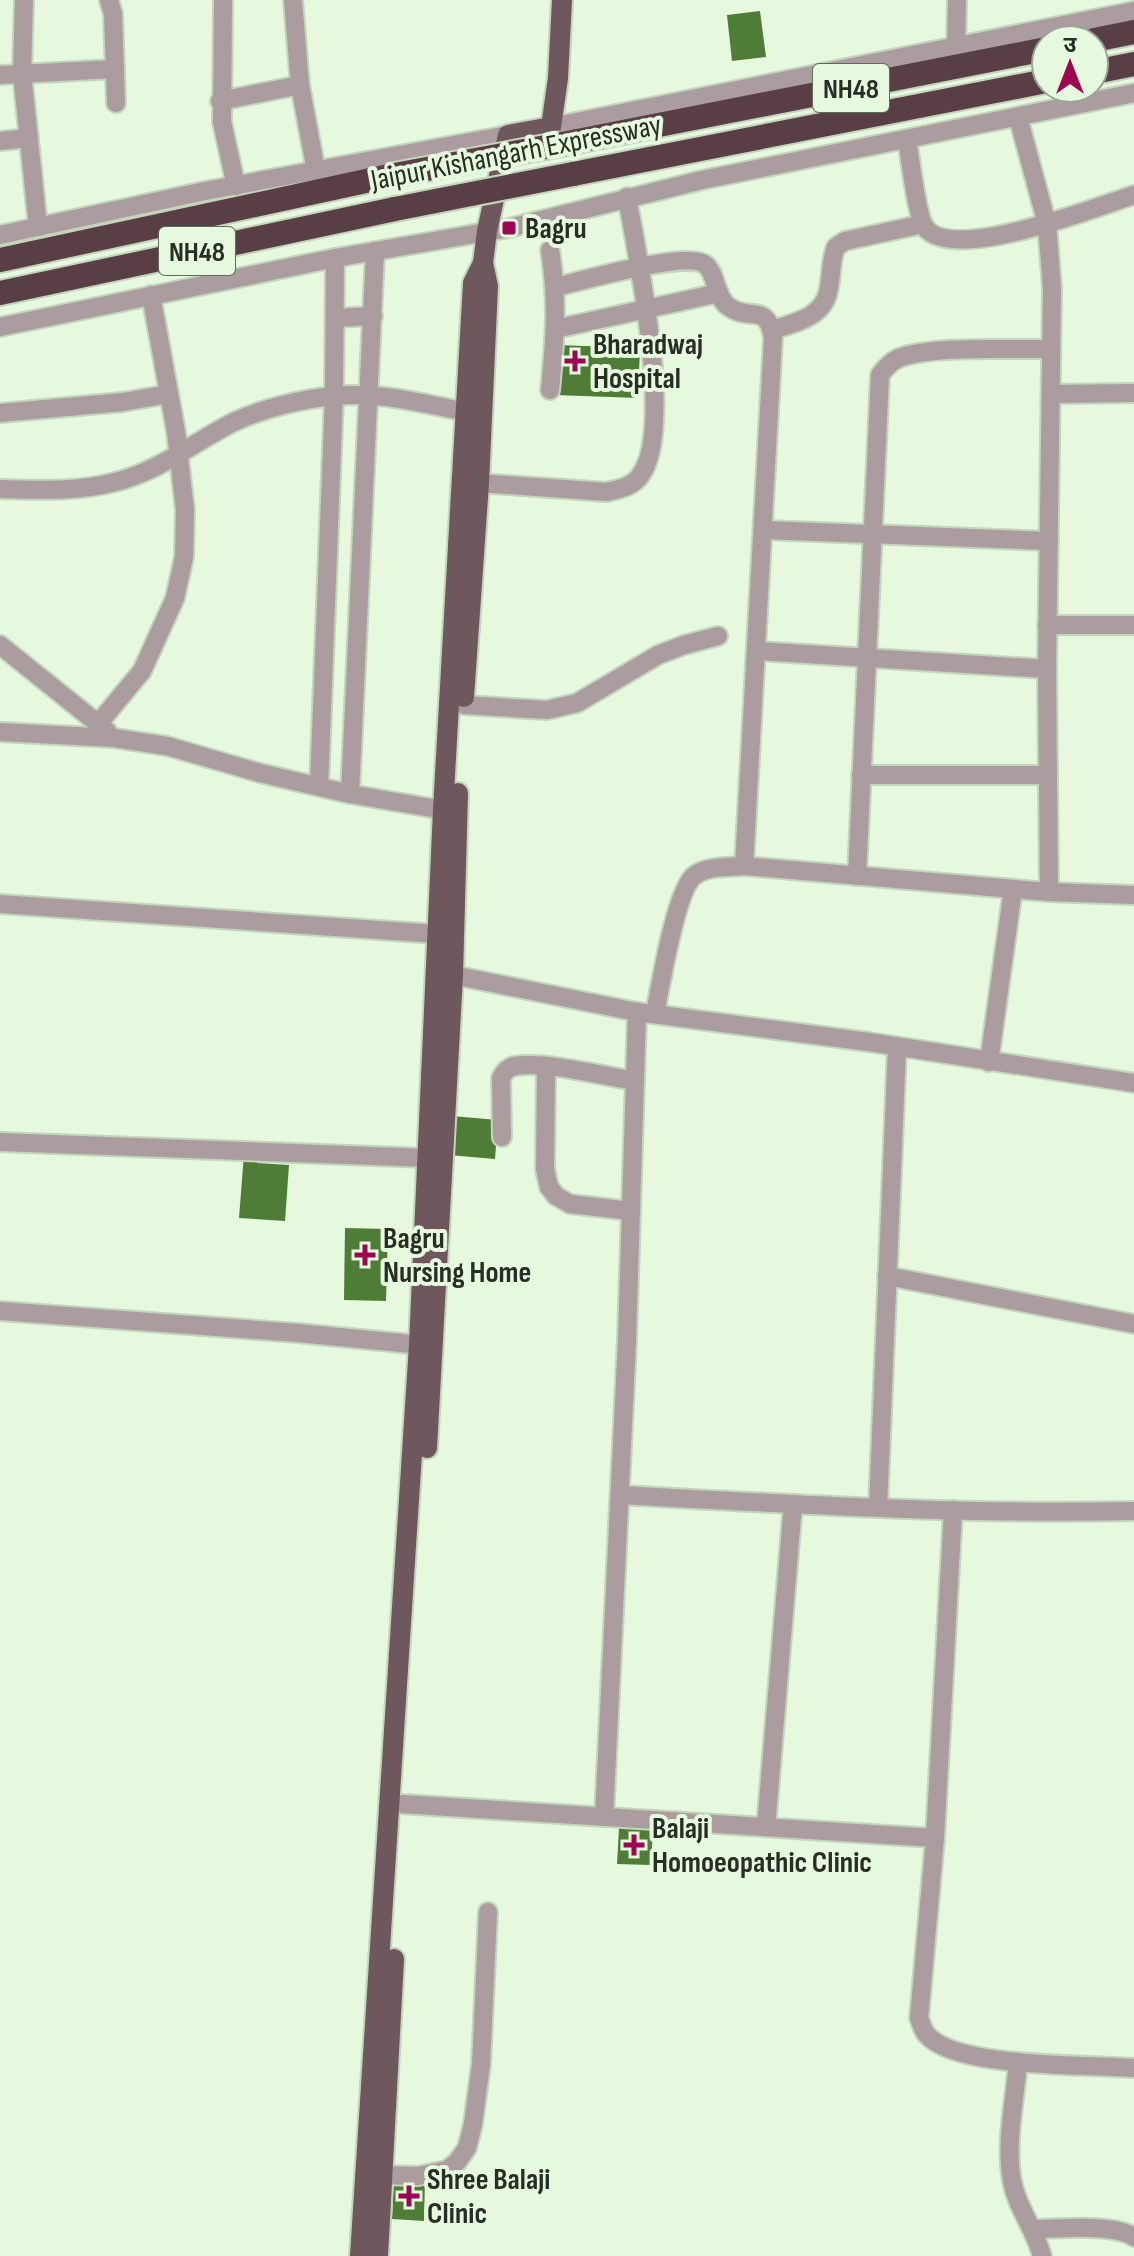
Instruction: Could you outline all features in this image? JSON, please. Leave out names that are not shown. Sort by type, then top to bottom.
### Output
[{"type":"highway","points":[[1096,20],[1134,32]]},
{"type":"highway","name":"Jaipur Kishangarh Expressway","points":[[0,260],[389,176],[556,136],[1030,52]]},
{"type":"highway","points":[[1110,69],[1134,64]]},
{"type":"highway","name":"Jaipur Kishangarh Expressway","points":[[0,293],[395,209],[1030,84]]},
{"type":"main road","points":[[378,2256],[426,1346],[427,1158],[457,812],[479,483],[488,286],[483,263],[508,135],[556,136],[562,0]]},
{"type":"main road","points":[[360,2256],[453,975],[446,935],[443,810],[473,283],[483,263]]},
{"type":"street","points":[[24,0],[22,73],[38,227]]},
{"type":"street","points":[[109,0],[113,14],[116,103]]},
{"type":"street","points":[[223,0],[220,101],[236,186]]},
{"type":"street","points":[[293,0],[300,85],[316,171]]},
{"type":"street","points":[[956,47],[957,0]]},
{"type":"street","points":[[556,136],[956,47],[1134,11]]},
{"type":"street","points":[[0,75],[115,69]]},
{"type":"street","points":[[220,101],[300,85]]},
{"type":"street","points":[[0,327],[335,258],[487,231],[627,197],[1134,93]]},
{"type":"street","points":[[1018,117],[1047,224],[1052,288],[1047,625],[1049,892]]},
{"type":"street","points":[[0,235],[236,186],[508,135]]},
{"type":"street","points":[[0,141],[29,138]]},
{"type":"street","points":[[907,139],[923,224],[932,235],[945,239],[975,239],[1047,224],[1134,195]]},
{"type":"street","points":[[479,483],[607,492],[627,487],[639,477],[650,456],[654,376],[627,197]]},
{"type":"street","points":[[772,330],[803,320],[823,306],[836,247],[845,241],[923,224]]},
{"type":"street","points":[[550,250],[556,287],[550,390]]},
{"type":"street","points":[[350,794],[375,251]]},
{"type":"street","points":[[319,786],[334,396],[335,258]]},
{"type":"street","points":[[556,287],[639,267],[699,261],[708,266],[726,306],[759,313],[767,319],[772,330],[764,530],[744,866]]},
{"type":"street","points":[[555,329],[719,293]]},
{"type":"street","points":[[98,724],[142,671],[175,598],[184,557],[185,510],[179,457],[151,295]]},
{"type":"street","points":[[335,318],[373,316]]},
{"type":"street","points":[[857,876],[880,375],[889,364],[901,357],[940,351],[1051,349]]},
{"type":"street","points":[[1051,394],[1134,393]]},
{"type":"street","points":[[0,413],[123,402],[169,394]]},
{"type":"street","points":[[0,489],[61,490],[117,482],[179,457],[234,423],[257,413],[334,396],[369,395],[467,412]]},
{"type":"street","points":[[330,514],[363,514]]},
{"type":"street","points":[[764,530],[1049,541]]},
{"type":"street","points":[[326,604],[359,605]]},
{"type":"street","points":[[1047,625],[1134,625]]},
{"type":"street","points":[[464,705],[547,710],[577,703],[658,655],[718,636]]},
{"type":"street","points":[[0,645],[114,738]]},
{"type":"street","points":[[757,651],[1047,669]]},
{"type":"street","points":[[322,706],[354,707]]},
{"type":"street","points":[[0,732],[114,738],[167,746],[260,773],[350,794],[443,810]]},
{"type":"street","points":[[861,775],[1048,775]]},
{"type":"street","points":[[604,1817],[620,1495],[635,1081],[646,1013],[687,882],[696,874],[714,868],[744,866],[1049,892],[1134,895]]},
{"type":"street","points":[[989,1062],[1013,889]]},
{"type":"street","points":[[0,904],[446,935]]},
{"type":"street","points":[[453,975],[646,1013],[1134,1083]]},
{"type":"street","points":[[878,1508],[897,1047]]},
{"type":"street","points":[[502,1137],[501,1078],[505,1070],[514,1066],[546,1067],[635,1081]]},
{"type":"street","points":[[546,1067],[545,1169],[549,1187],[556,1196],[570,1204],[631,1211]]},
{"type":"street","points":[[0,1142],[427,1158]]},
{"type":"street","points":[[887,1276],[1134,1324]]},
{"type":"street","points":[[0,1311],[298,1333],[426,1346]]},
{"type":"street","points":[[620,1495],[878,1508],[1057,1513],[1134,1511]]},
{"type":"street","points":[[766,1827],[793,1504]]},
{"type":"street","points":[[953,1510],[935,1838],[919,2018],[926,2034],[941,2045],[968,2054],[1018,2062],[1134,2068]]},
{"type":"street","points":[[402,1804],[935,1838]]},
{"type":"street","points":[[383,2175],[418,2176],[447,2170],[467,2148],[481,2064],[488,1912]]},
{"type":"street","points":[[1018,2062],[1010,2158],[1012,2181],[1042,2256]]},
{"type":"street","points":[[1032,2229],[1117,2230],[1134,2237]]},
{"type":"building","points":[[760,11],[766,57],[732,61],[727,15]]},
{"type":"building","points":[[557,345],[640,348],[638,398],[555,395]]},
{"type":"building","points":[[452,1116],[498,1120],[495,1159],[449,1155]]},
{"type":"building","points":[[244,1154],[257,1155],[257,1163],[289,1165],[285,1221],[239,1218]]},
{"type":"building","points":[[345,1228],[388,1229],[386,1301],[344,1300]]},
{"type":"building","points":[[619,1828],[653,1830],[651,1865],[617,1864]]},
{"type":"building","points":[[394,2178],[425,2179],[424,2221],[392,2219]]},
{"type":"place","name":"Bagru","points":[[509,228]]},
{"type":"place","name":"Bharadwaj Hospital","points":[[575,361]]},
{"type":"place","name":"Bagru Nursing Home","points":[[365,1255]]},
{"type":"place","name":"Balaji Homoeopathic Clinic","points":[[634,1845]]},
{"type":"place","name":"Shree Balaji Clinic","points":[[409,2196]]}]
